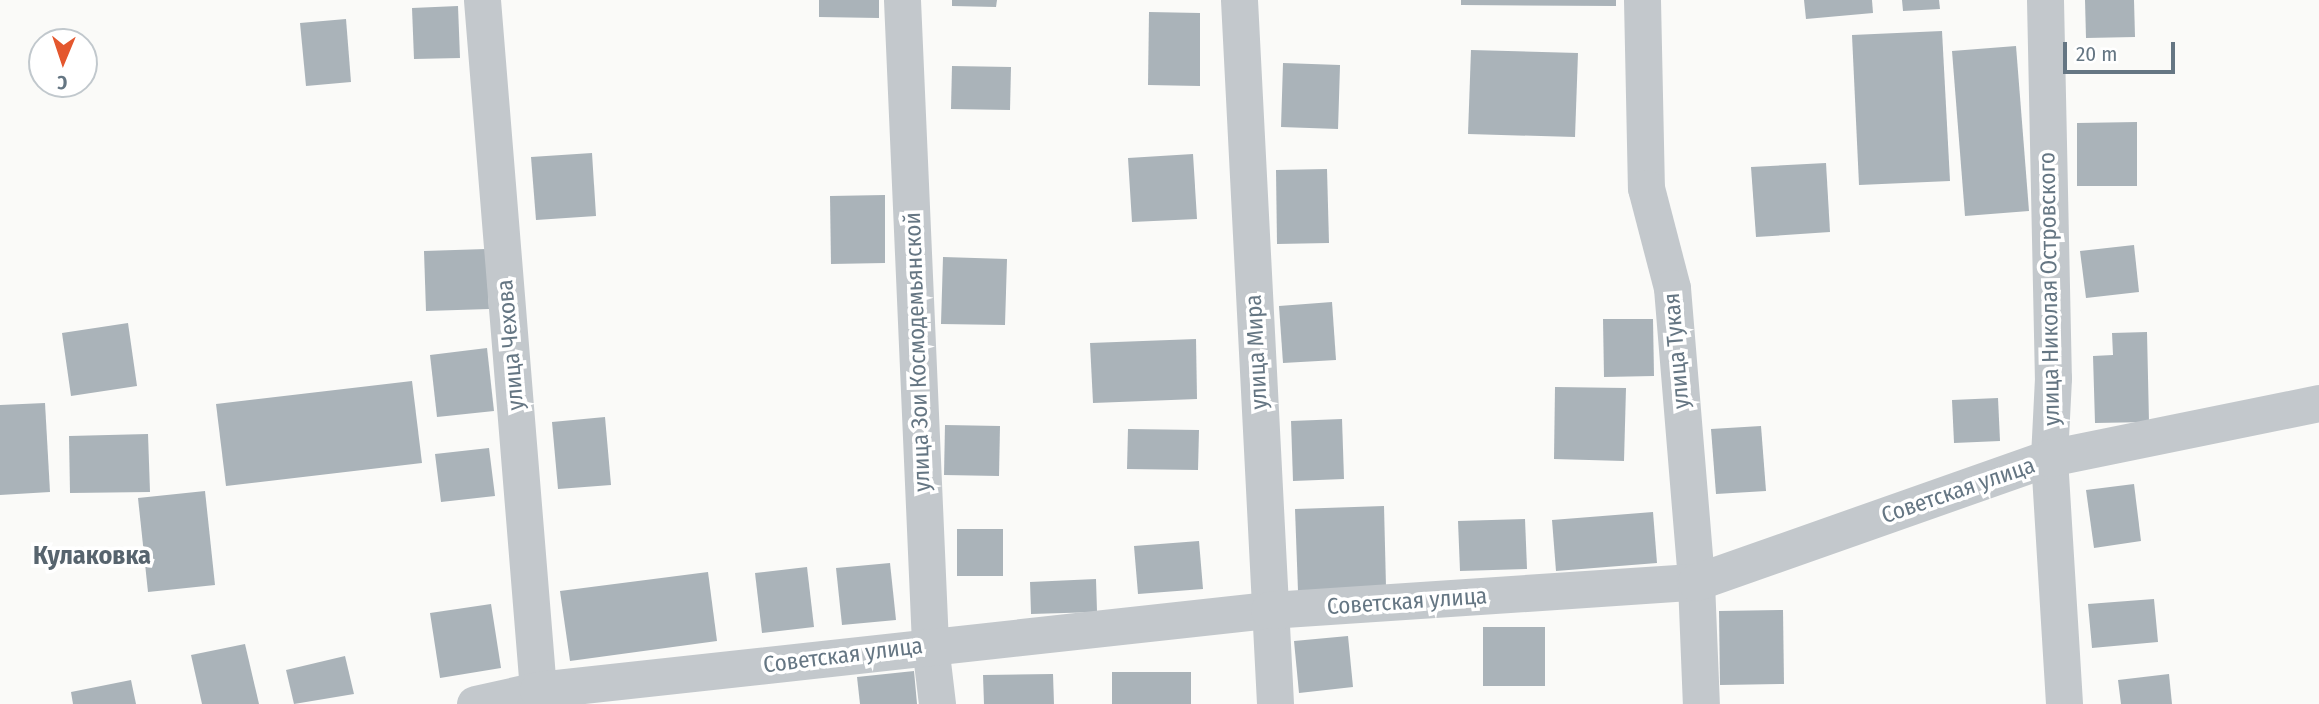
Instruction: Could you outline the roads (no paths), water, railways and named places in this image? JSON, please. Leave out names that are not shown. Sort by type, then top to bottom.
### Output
[{"type":"street","name":"улица Чехова","points":[[482,0],[538,690]]},
{"type":"street","name":"улица Зои Космодемьянской","points":[[902,0],[930,645],[937,704]]},
{"type":"street","name":"улица Мира","points":[[1239,0],[1276,704]]},
{"type":"street","name":"улица Тукая","points":[[1642,0],[1646,188],[1672,288],[1696,582],[1701,704]]},
{"type":"street","name":"улица Николая Островского","points":[[2045,0],[2053,378],[2049,458],[2064,704]]},
{"type":"street","name":"Советская улица","points":[[475,704],[538,690],[1269,610],[1696,582],[2049,458],[2319,403]]},
{"type":"district","name":"Кулаковка","points":[[92,556]]}]
